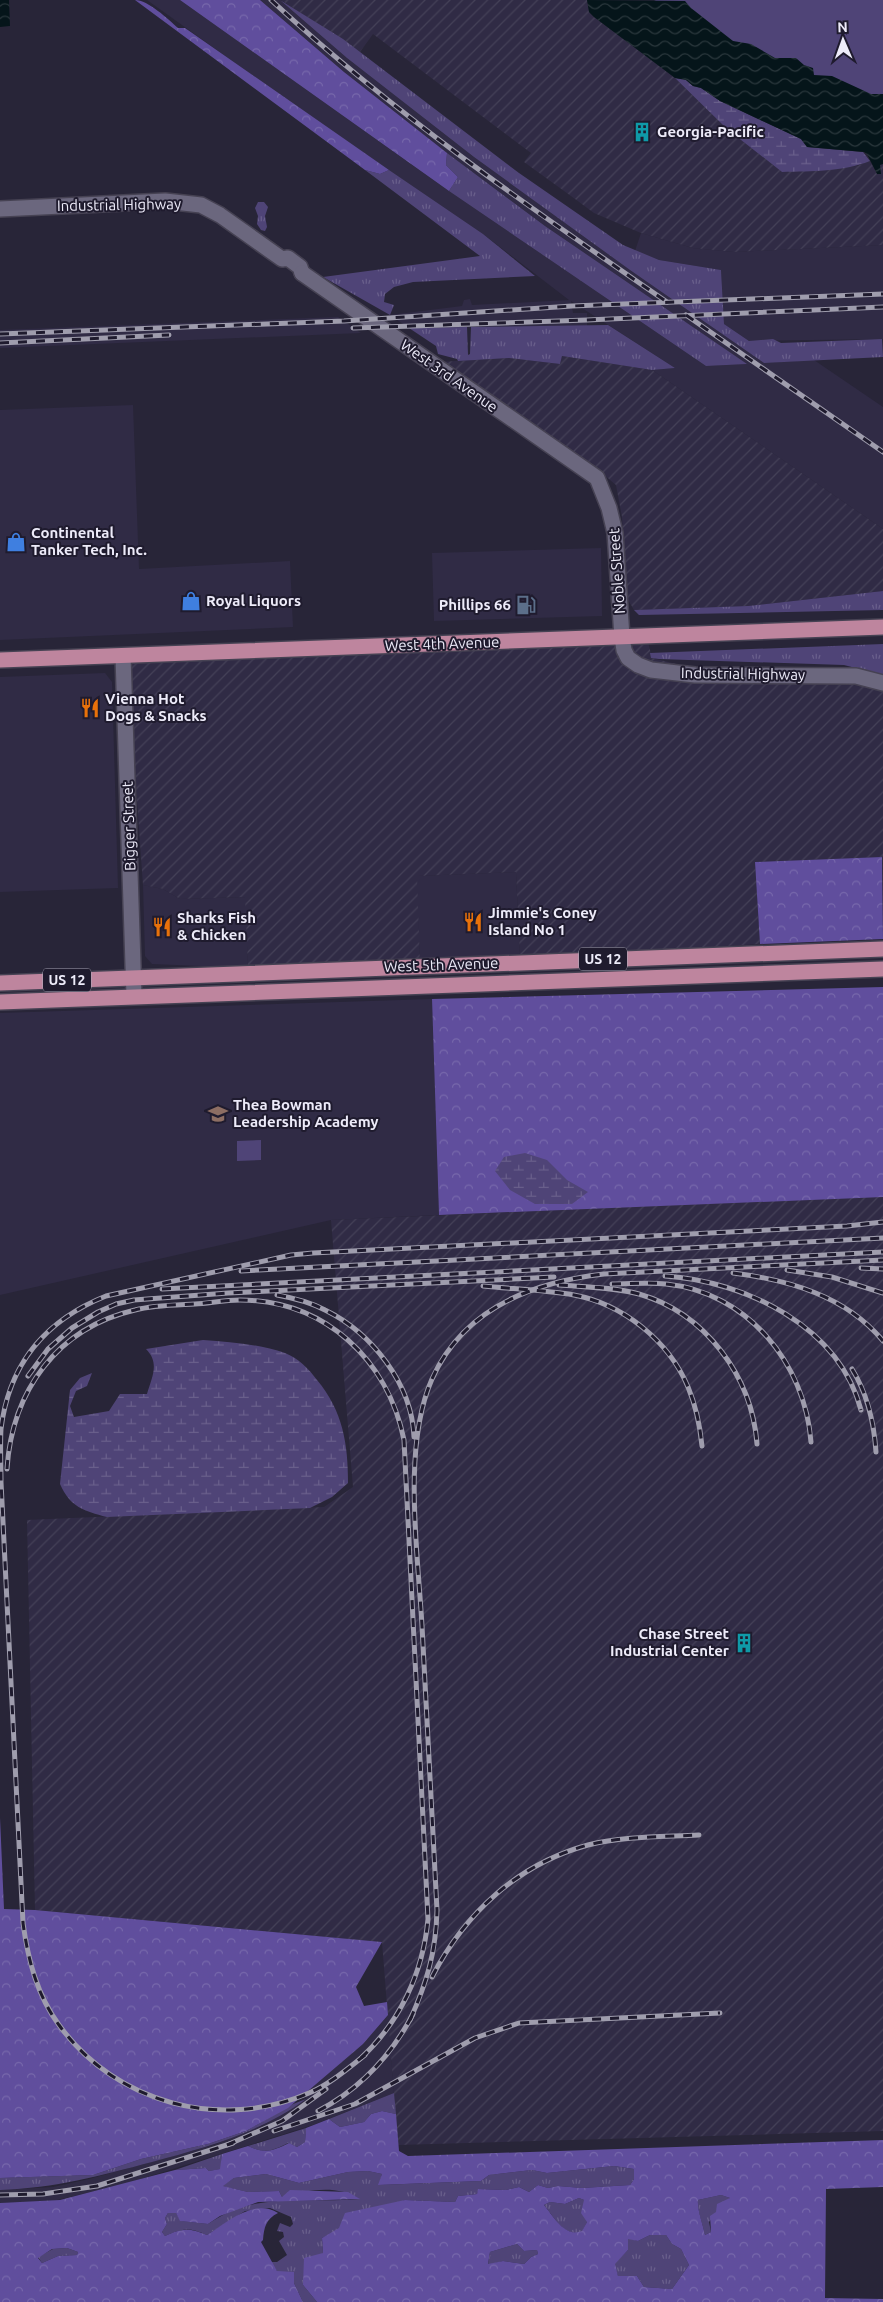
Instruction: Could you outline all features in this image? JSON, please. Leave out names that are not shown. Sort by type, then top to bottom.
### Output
[{"type":"main road","name":"West 4th Avenue","points":[[0,660],[883,627]]},
{"type":"main road","name":"West 5th Avenue","points":[[0,983],[883,949]]},
{"type":"main road","points":[[752,954],[753,975]]},
{"type":"main road","name":"West 5th Avenue","points":[[0,1002],[883,969]]},
{"type":"main road","points":[[323,970],[325,989]]},
{"type":"street","name":"Industrial Highway","points":[[0,209],[165,202],[201,206],[220,215],[282,259],[289,259],[300,267],[302,273]]},
{"type":"street","name":"West 3rd Avenue","points":[[302,273],[597,478]]},
{"type":"street","name":"Noble Street","points":[[597,478],[609,508],[615,533],[622,637]]},
{"type":"street","name":"Industrial Highway","points":[[622,637],[624,650],[628,658],[638,665],[651,670],[722,676],[856,676],[883,683]]},
{"type":"street","name":"Bigger Street","points":[[123,656],[134,996]]},
{"type":"shaded area","points":[[147,0],[180,0],[436,182],[706,366],[746,364],[545,226],[422,135],[344,72],[260,0],[280,0],[347,58],[474,157],[630,270],[764,363],[814,360],[883,407],[883,529],[652,370],[675,368],[571,301],[573,313],[587,313],[587,326],[409,328],[390,315],[462,306],[464,300],[470,299],[472,305],[569,300],[483,234],[305,113]]},
{"type":"shaded area","points":[[281,0],[587,0],[589,12],[594,17],[675,78],[727,129],[782,172],[829,170],[857,166],[870,161],[877,173],[880,174],[880,164],[883,164],[883,245],[734,252],[693,248],[641,233],[594,213],[524,162],[531,153],[373,34],[360,52]]},
{"type":"shaded area","points":[[641,233],[693,248],[734,252],[883,245],[883,339],[749,341],[724,324],[721,270],[659,260],[635,251]]},
{"type":"shaded area","points":[[338,317],[361,333],[0,348],[0,330]]},
{"type":"shaded area","points":[[562,356],[652,370],[883,529],[883,591],[748,606],[634,610],[627,598],[622,517],[616,485],[596,468],[439,362],[509,358],[560,364]]},
{"type":"shaded area","points":[[133,405],[139,569],[290,561],[293,627],[0,640],[0,410]]},
{"type":"shaded area","points":[[601,548],[602,616],[434,621],[432,553]]},
{"type":"shaded area","points":[[647,638],[652,658],[746,681],[864,684],[883,692],[883,868],[882,857],[755,862],[760,944],[520,958],[516,872],[417,876],[420,963],[248,968],[245,897],[180,899],[163,889],[143,885],[127,659]]},
{"type":"shaded area","points":[[105,673],[112,682],[118,888],[0,892],[0,677]]},
{"type":"shaded area","points":[[516,872],[520,958],[420,963],[416,876]]},
{"type":"shaded area","points":[[143,885],[163,889],[180,899],[246,897],[248,968],[152,964],[145,956]]},
{"type":"shaded area","name":"Thea Bowman Leadership Academy","points":[[432,999],[439,1215],[331,1220],[0,1295],[0,1013]]},
{"type":"shaded area","points":[[883,1196],[883,2131],[398,2145],[382,1942],[35,1910],[27,1520],[324,1507],[353,1487],[331,1220]]},
{"type":"shaded area","points":[[388,2015],[394,2093],[313,2125],[125,2184],[53,2201],[0,2203],[0,2190],[53,2187],[89,2179],[213,2145],[263,2125],[306,2099],[303,2086],[363,2044]]},
{"type":"green space","points":[[135,0],[152,6],[178,28],[185,28],[389,170],[380,174],[365,170]]},
{"type":"green space","points":[[180,0],[260,0],[344,72],[447,153],[446,165],[458,177],[449,191]]},
{"type":"green space","points":[[280,0],[343,39],[519,173],[623,245],[659,260],[721,270],[724,324],[749,341],[773,339],[781,343],[882,339],[883,357],[764,363],[630,270],[474,157],[347,58]]},
{"type":"green space","points":[[654,0],[883,0],[883,107],[823,88]]},
{"type":"green space","points":[[675,78],[686,80],[720,101],[801,139],[807,147],[863,152],[870,161],[838,169],[782,172],[727,129]]},
{"type":"green space","points":[[447,153],[545,226],[747,364],[706,366],[449,191],[458,177],[446,165]]},
{"type":"green space","points":[[365,170],[380,174],[389,170],[483,234],[535,276],[413,282],[394,287],[385,294],[384,302],[394,305],[390,315],[323,277],[480,256]]},
{"type":"green space","points":[[258,202],[264,202],[268,207],[265,216],[267,227],[265,231],[261,230],[257,224],[258,216],[255,208]]},
{"type":"green space","points":[[608,325],[675,368],[652,370],[562,356],[560,364],[509,358],[458,361],[457,359],[438,354],[436,346],[409,328],[467,327],[468,355],[470,354],[471,327]]},
{"type":"green space","points":[[883,591],[883,610],[639,615],[634,610],[748,606]]},
{"type":"green space","points":[[883,644],[883,675],[844,665],[659,659],[651,658],[650,653]]},
{"type":"green space","points":[[882,857],[883,939],[760,944],[755,862]]},
{"type":"green space","points":[[883,987],[883,1197],[439,1215],[432,999]]},
{"type":"green space","points":[[261,1140],[261,1160],[237,1161],[237,1141]]},
{"type":"green space","points":[[525,1153],[547,1160],[567,1180],[588,1192],[572,1204],[535,1204],[510,1190],[495,1171],[504,1157]]},
{"type":"green space","points":[[203,1340],[265,1347],[290,1355],[307,1368],[326,1392],[338,1416],[345,1441],[348,1483],[332,1497],[310,1508],[107,1517],[91,1513],[73,1503],[60,1484],[70,1390],[80,1378],[92,1373],[87,1386],[76,1391],[70,1406],[74,1417],[109,1411],[120,1394],[147,1394],[153,1376],[154,1365],[146,1349]]},
{"type":"green space","points":[[0,1818],[4,1909],[35,1910],[382,1942],[356,1987],[364,2006],[387,2002],[388,2015],[363,2044],[288,2108],[246,2131],[208,2144],[141,2159],[93,2175],[0,2178]]},
{"type":"green space","points":[[394,2093],[396,2114],[382,2111],[371,2114],[364,2122],[340,2127],[329,2119]]},
{"type":"green space","points":[[306,2099],[252,2130],[193,2151],[77,2180],[40,2187],[0,2190],[0,2178],[93,2175],[141,2159],[208,2144],[246,2131],[293,2104]]},
{"type":"green space","points":[[382,2111],[396,2114],[399,2151],[408,2156],[883,2140],[883,2187],[826,2189],[825,2298],[883,2299],[883,2302],[317,2302],[303,2285],[304,2258],[323,2253],[322,2238],[339,2228],[345,2213],[405,2200],[455,2202],[458,2196],[477,2194],[478,2189],[506,2190],[519,2187],[529,2192],[538,2185],[548,2188],[558,2186],[582,2188],[630,2185],[634,2179],[634,2169],[614,2166],[547,2173],[532,2170],[489,2175],[481,2181],[378,2185],[382,2174],[368,2171],[348,2172],[299,2183],[266,2174],[234,2178],[223,2186],[248,2192],[279,2191],[282,2197],[290,2190],[348,2192],[360,2199],[258,2202],[220,2216],[208,2224],[180,2221],[176,2213],[168,2213],[165,2218],[167,2224],[162,2232],[165,2236],[177,2231],[186,2230],[207,2235],[232,2218],[250,2210],[260,2208],[278,2213],[266,2224],[261,2242],[277,2271],[294,2272],[294,2283],[303,2302],[0,2302],[0,2203],[60,2200],[175,2170],[206,2168],[209,2171],[220,2169],[222,2154],[248,2146],[264,2151],[273,2150],[289,2143],[297,2147],[305,2142],[306,2128],[329,2119],[340,2127],[364,2122],[371,2114]],"holes":[[[721,2195],[730,2198],[717,2204],[716,2212],[710,2216],[711,2232],[705,2235],[699,2213],[698,2200]],[[579,2198],[584,2200],[581,2213],[587,2222],[582,2231],[570,2232],[565,2229],[544,2205],[550,2202],[565,2204]],[[650,2235],[666,2235],[672,2244],[681,2249],[689,2265],[672,2289],[644,2287],[637,2276],[618,2276],[615,2264],[628,2250],[628,2239],[638,2241]],[[517,2244],[524,2251],[537,2250],[538,2254],[531,2257],[524,2264],[503,2261],[488,2264],[490,2252]],[[67,2248],[78,2252],[77,2255],[58,2256],[42,2263],[38,2258],[52,2249]]]},
{"type":"green space","points":[[306,2128],[305,2142],[297,2147],[288,2143],[273,2150],[264,2151],[248,2146]]},
{"type":"green space","points":[[222,2154],[221,2169],[209,2171],[206,2168],[175,2170]]},
{"type":"green space","points":[[614,2166],[634,2169],[634,2179],[630,2185],[582,2188],[558,2186],[548,2188],[538,2185],[529,2192],[519,2187],[506,2190],[479,2189],[477,2194],[458,2196],[455,2202],[405,2200],[322,2238],[323,2253],[303,2285],[317,2302],[303,2302],[294,2283],[277,2271],[270,2262],[277,2262],[287,2255],[279,2241],[284,2237],[283,2232],[277,2231],[280,2223],[290,2227],[293,2224],[291,2217],[270,2208],[245,2211],[207,2235],[191,2230],[181,2230],[165,2236],[162,2232],[167,2224],[165,2218],[168,2213],[176,2213],[181,2221],[208,2224],[226,2213],[263,2202],[359,2199],[351,2194],[332,2190],[301,2192],[282,2197],[279,2191],[248,2192],[222,2186],[234,2178],[266,2174],[299,2183],[348,2172],[368,2171],[382,2174],[379,2185],[481,2181],[489,2175],[532,2170],[547,2173]]},
{"type":"green space","points":[[721,2195],[730,2198],[709,2222],[711,2232],[705,2235],[699,2213],[698,2200]]},
{"type":"green space","points":[[579,2198],[584,2200],[587,2222],[582,2232],[570,2232],[565,2229],[544,2205],[550,2202],[565,2204]]},
{"type":"green space","points":[[650,2235],[666,2235],[672,2244],[681,2249],[689,2265],[672,2289],[644,2287],[637,2276],[618,2276],[614,2264],[628,2250],[628,2238],[638,2241]]},
{"type":"green space","points":[[517,2244],[524,2251],[537,2250],[538,2254],[531,2257],[524,2264],[503,2261],[488,2265],[490,2252]]},
{"type":"green space","points":[[67,2248],[78,2252],[77,2255],[58,2256],[42,2263],[38,2257],[53,2249]]},
{"type":"water","points":[[0,0],[9,0],[10,26],[0,27]]},
{"type":"water","points":[[587,0],[685,1],[691,8],[733,41],[751,44],[775,58],[796,58],[804,65],[813,68],[814,75],[832,76],[871,94],[883,94],[883,164],[880,165],[881,174],[877,174],[867,154],[864,152],[807,147],[801,139],[720,101],[686,80],[675,78],[594,17],[589,12]]},
{"type":"railway","points":[[271,0],[365,82],[463,158],[667,302]]},
{"type":"railway","points":[[0,334],[344,321],[572,306],[883,294]]},
{"type":"railway","points":[[353,328],[883,307]]},
{"type":"railway","points":[[686,315],[883,452]]},
{"type":"railway","points":[[0,343],[169,335]]},
{"type":"railway","points":[[365,2055],[331,2081],[309,2093],[275,2104],[241,2110],[206,2109],[172,2103],[140,2091],[110,2074],[82,2052],[59,2025],[45,2002],[31,1964],[23,1923],[1,1482],[1,1429],[5,1405],[12,1384],[22,1364],[34,1347],[65,1318],[106,1296],[291,1255],[847,1226],[883,1222]]},
{"type":"railway","points":[[241,1271],[883,1238]]},
{"type":"railway","points":[[162,1289],[883,1252]]},
{"type":"railway","points":[[410,2020],[430,1966],[435,1940],[437,1910],[422,1626],[415,1534],[415,1468],[417,1436],[423,1406],[432,1379],[445,1355],[462,1334],[481,1317],[503,1303],[527,1292],[577,1278],[604,1274],[883,1260]]},
{"type":"railway","points":[[861,1268],[883,1269]]},
{"type":"railway","points":[[787,1270],[832,1277],[883,1293]]},
{"type":"railway","points":[[733,1273],[775,1280],[815,1293],[852,1312],[883,1341]]},
{"type":"railway","points":[[665,1276],[726,1287],[756,1298],[785,1313],[810,1332],[832,1354],[850,1380],[861,1410]]},
{"type":"railway","points":[[28,1376],[48,1349],[72,1328],[98,1312],[116,1304],[134,1300],[228,1293],[554,1277]]},
{"type":"railway","points":[[612,1284],[659,1283],[695,1290],[722,1301],[746,1317],[767,1336],[784,1359],[797,1385],[806,1413],[811,1442]]},
{"type":"railway","points":[[559,1285],[609,1289],[639,1294],[663,1303],[685,1316],[704,1332],[721,1351],[735,1372],[746,1395],[753,1419],[757,1444]]},
{"type":"railway","points":[[483,1286],[574,1295],[610,1307],[627,1316],[656,1340],[680,1370],[693,1401],[702,1446]]},
{"type":"railway","points":[[277,1295],[302,1301],[325,1310],[342,1320],[373,1346],[386,1362],[406,1398],[412,1417],[414,1437]]},
{"type":"railway","points":[[7,1469],[11,1441],[18,1414],[29,1389],[44,1367],[62,1348],[83,1331],[107,1319],[142,1308],[240,1300],[271,1303],[299,1311],[325,1323],[348,1340],[384,1384],[396,1411],[404,1440],[428,1919],[421,1958],[407,1995],[387,2029],[360,2059]]},
{"type":"railway","points":[[852,1369],[858,1379],[869,1409],[874,1430],[876,1452]]},
{"type":"railway","points":[[432,1977],[460,1932],[477,1912],[517,1878],[539,1865],[563,1854],[602,1842],[644,1837],[699,1835]]},
{"type":"railway","points":[[274,2131],[355,2104],[475,2038],[519,2023],[720,2013]]},
{"type":"railway","points":[[318,2111],[361,2082],[373,2070],[395,2044],[413,2014]]},
{"type":"railway","points":[[227,2145],[282,2121],[326,2089]]},
{"type":"railway","points":[[0,2195],[43,2194],[97,2186],[233,2143]]},
{"type":"place","name":"Georgia-Pacific","points":[[642,132]]},
{"type":"place","name":"Continental Tanker Tech, Inc.","points":[[16,542]]},
{"type":"place","name":"Royal Liquors","points":[[191,601]]},
{"type":"place","name":"Phillips 66","points":[[526,605]]},
{"type":"place","name":"Vienna Hot Dogs & Snacks","points":[[90,708]]},
{"type":"place","name":"Jimmie's Coney Island No 1","points":[[473,922]]},
{"type":"place","name":"Sharks Fish & Chicken","points":[[162,927]]},
{"type":"place","name":"Thea Bowman Leadership Academy","points":[[218,1114]]},
{"type":"place","name":"Chase Street Industrial Center","points":[[744,1643]]}]
